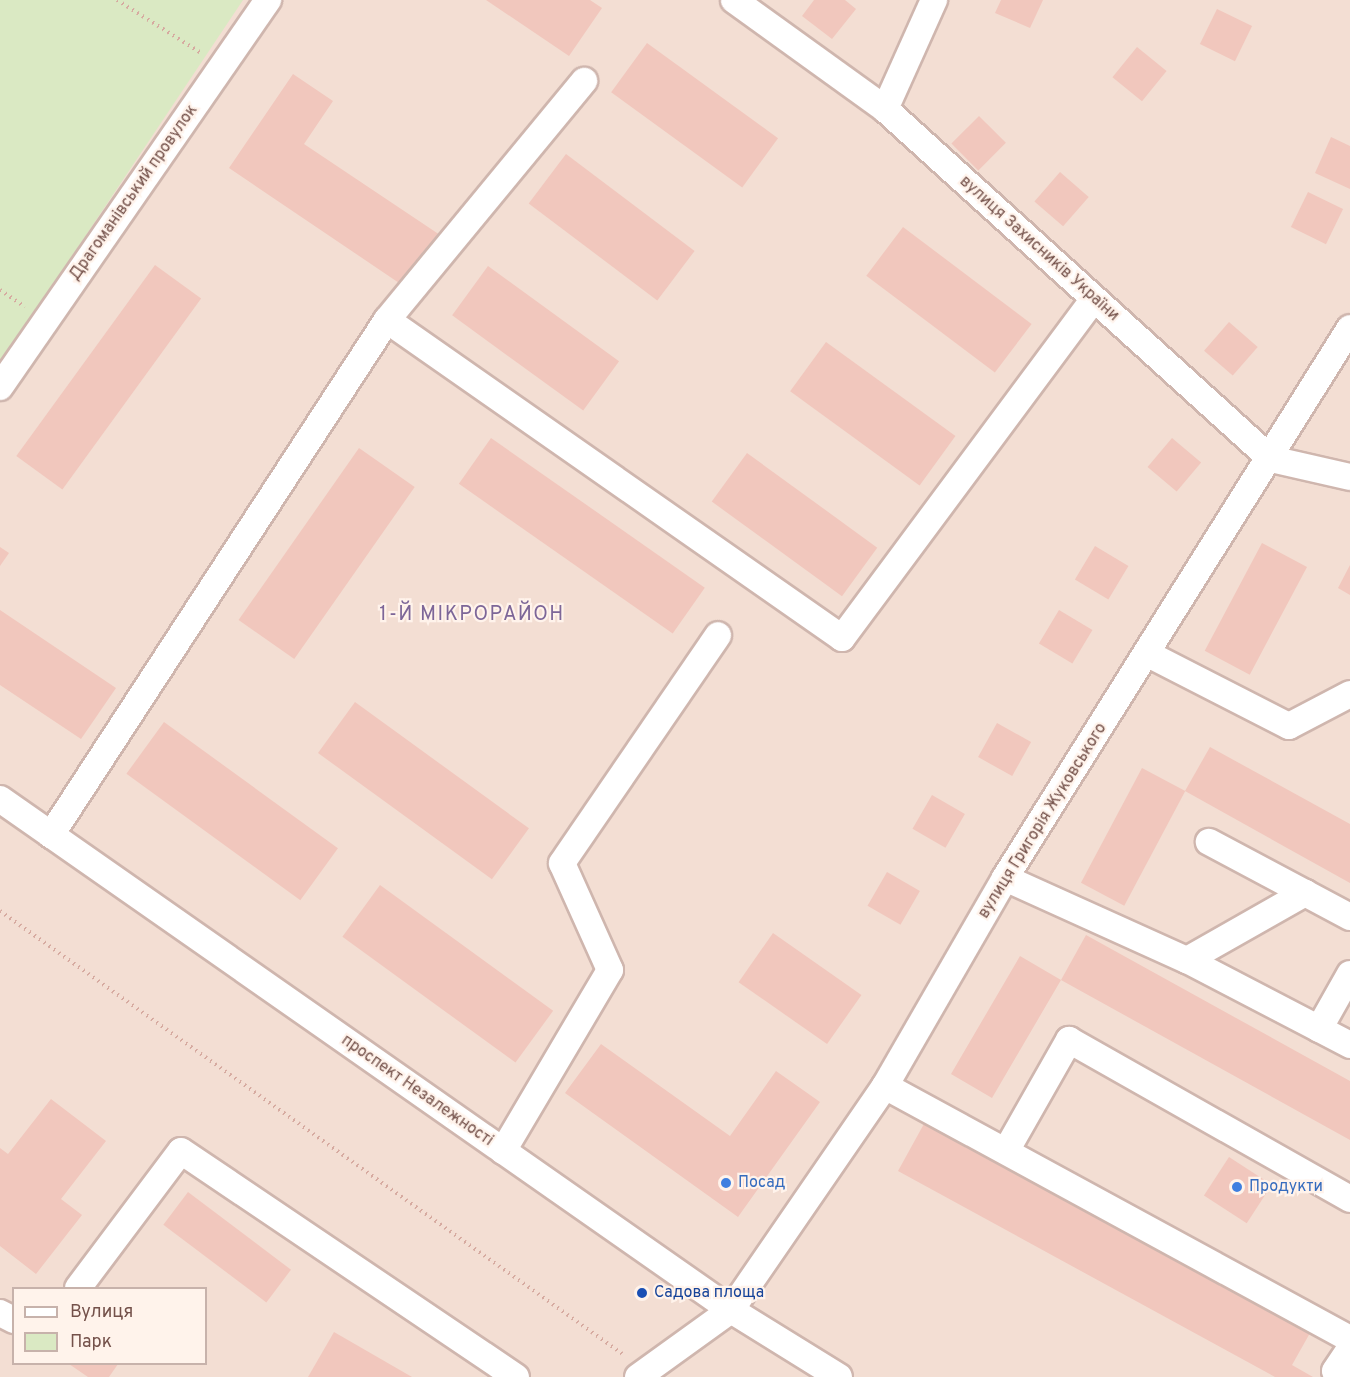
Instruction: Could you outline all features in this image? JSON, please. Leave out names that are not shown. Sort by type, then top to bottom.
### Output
[{"type":"street","name":"Драгоманівський провулок","points":[[0,387],[268,0]]},
{"type":"street","name":"вулиця Захисників України","points":[[734,0],[885,110],[1271,459],[1350,477]]},
{"type":"street","points":[[885,110],[934,0]]},
{"type":"street","points":[[51,835],[387,320],[584,81]]},
{"type":"street","points":[[387,320],[842,638],[1094,299]]},
{"type":"street","name":"вулиця Григорія Жуковського","points":[[642,1374],[730,1310],[885,1086],[1005,878],[1271,459],[1350,328]]},
{"type":"street","points":[[503,1151],[610,970],[562,863],[718,635]]},
{"type":"street","points":[[1148,654],[1289,726],[1350,694]]},
{"type":"street","name":"проспект Незалежності","points":[[0,799],[730,1310],[839,1377]]},
{"type":"street","points":[[1209,842],[1350,917]]},
{"type":"street","points":[[1005,878],[1187,960],[1350,1045]]},
{"type":"street","points":[[1187,960],[1305,893]]},
{"type":"street","points":[[1319,1029],[1350,974]]},
{"type":"street","points":[[1006,1151],[1070,1040],[1350,1199]]},
{"type":"street","points":[[885,1086],[1350,1339]]},
{"type":"street","points":[[79,1287],[180,1151],[516,1377]]},
{"type":"street","points":[[1347,1377],[1335,1371],[1350,1349]]},
{"type":"path","points":[[117,0],[222,66]]},
{"type":"path","points":[[0,911],[642,1374]]},
{"type":"shaded area","points":[[0,0],[1350,0],[1350,1377],[0,1377]]},
{"type":"green space","points":[[0,0],[243,0],[0,364]]},
{"type":"building","points":[[486,0],[590,0],[602,8],[569,56]]},
{"type":"building","points":[[814,0],[845,0],[856,9],[832,39],[802,16]]},
{"type":"building","points":[[1001,0],[1043,0],[1030,28],[995,13]]},
{"type":"building","points":[[1217,9],[1252,26],[1235,61],[1200,44]]},
{"type":"building","points":[[647,43],[778,138],[742,188],[611,92]]},
{"type":"building","points":[[1137,47],[1167,71],[1142,101],[1112,77]]},
{"type":"building","points":[[293,74],[333,101],[304,144],[440,235],[405,287],[229,168]]},
{"type":"building","points":[[979,116],[1006,143],[978,170],[951,144]]},
{"type":"building","points":[[1331,137],[1350,146],[1350,189],[1315,173]]},
{"type":"building","points":[[566,154],[695,251],[657,300],[529,204]]},
{"type":"building","points":[[1060,172],[1089,197],[1063,226],[1034,201]]},
{"type":"building","points":[[1308,192],[1343,209],[1326,244],[1291,227]]},
{"type":"building","points":[[903,227],[1032,324],[995,373],[866,276]]},
{"type":"building","points":[[155,265],[201,299],[62,489],[16,456]]},
{"type":"building","points":[[488,266],[619,361],[583,411],[452,315]]},
{"type":"building","points":[[1229,322],[1258,347],[1233,376],[1204,351]]},
{"type":"building","points":[[826,342],[955,436],[920,485],[790,391]]},
{"type":"building","points":[[491,438],[705,588],[673,634],[459,484]]},
{"type":"building","points":[[1172,438],[1201,462],[1177,492],[1148,467]]},
{"type":"building","points":[[359,448],[415,487],[294,659],[239,620]]},
{"type":"building","points":[[747,453],[877,548],[842,596],[712,502]]},
{"type":"building","points":[[1262,543],[1307,567],[1250,675],[1205,651]]},
{"type":"building","points":[[1095,546],[1128,566],[1108,600],[1075,579]]},
{"type":"building","points":[[0,547],[9,553],[0,566]]},
{"type":"building","points":[[1350,565],[1350,595],[1338,588]]},
{"type":"building","points":[[0,610],[116,688],[81,739],[0,685]]},
{"type":"building","points":[[1059,610],[1092,630],[1072,664],[1039,643]]},
{"type":"building","points":[[355,702],[529,828],[492,879],[318,753]]},
{"type":"building","points":[[164,722],[338,848],[300,900],[126,774]]},
{"type":"building","points":[[997,723],[1031,742],[1012,776],[978,757]]},
{"type":"building","points":[[1210,747],[1350,824],[1350,883],[1185,791]]},
{"type":"building","points":[[1142,768],[1185,791],[1124,906],[1081,883]]},
{"type":"building","points":[[932,795],[965,814],[945,848],[912,829]]},
{"type":"building","points":[[887,872],[920,891],[900,925],[868,906]]},
{"type":"building","points":[[380,885],[553,1011],[516,1063],[342,937]]},
{"type":"building","points":[[773,933],[861,995],[827,1044],[739,982]]},
{"type":"building","points":[[1086,935],[1350,1081],[1350,1140],[1061,980]]},
{"type":"building","points":[[1020,956],[1061,980],[992,1098],[951,1074]]},
{"type":"building","points":[[601,1044],[730,1136],[776,1071],[820,1102],[738,1217],[565,1093]]},
{"type":"building","points":[[51,1099],[106,1141],[61,1199],[82,1215],[36,1274],[0,1246],[0,1148],[8,1154]]},
{"type":"building","points":[[925,1122],[1310,1333],[1292,1365],[1313,1377],[1275,1377],[898,1171]]},
{"type":"building","points":[[1229,1157],[1272,1185],[1247,1223],[1204,1196]]},
{"type":"building","points":[[188,1192],[291,1270],[266,1302],[163,1225]]},
{"type":"building","points":[[334,1332],[412,1377],[308,1377]]},
{"type":"building","points":[[70,1365],[117,1365],[109,1377],[88,1377]]},
{"type":"place","name":"Посад","points":[[726,1183]]},
{"type":"place","name":"Продукти","points":[[1237,1187]]},
{"type":"place","name":"Садова площа","points":[[642,1293]]},
{"type":"district","name":"1-Й МІКРОРАЙОН","points":[[472,615]]}]
